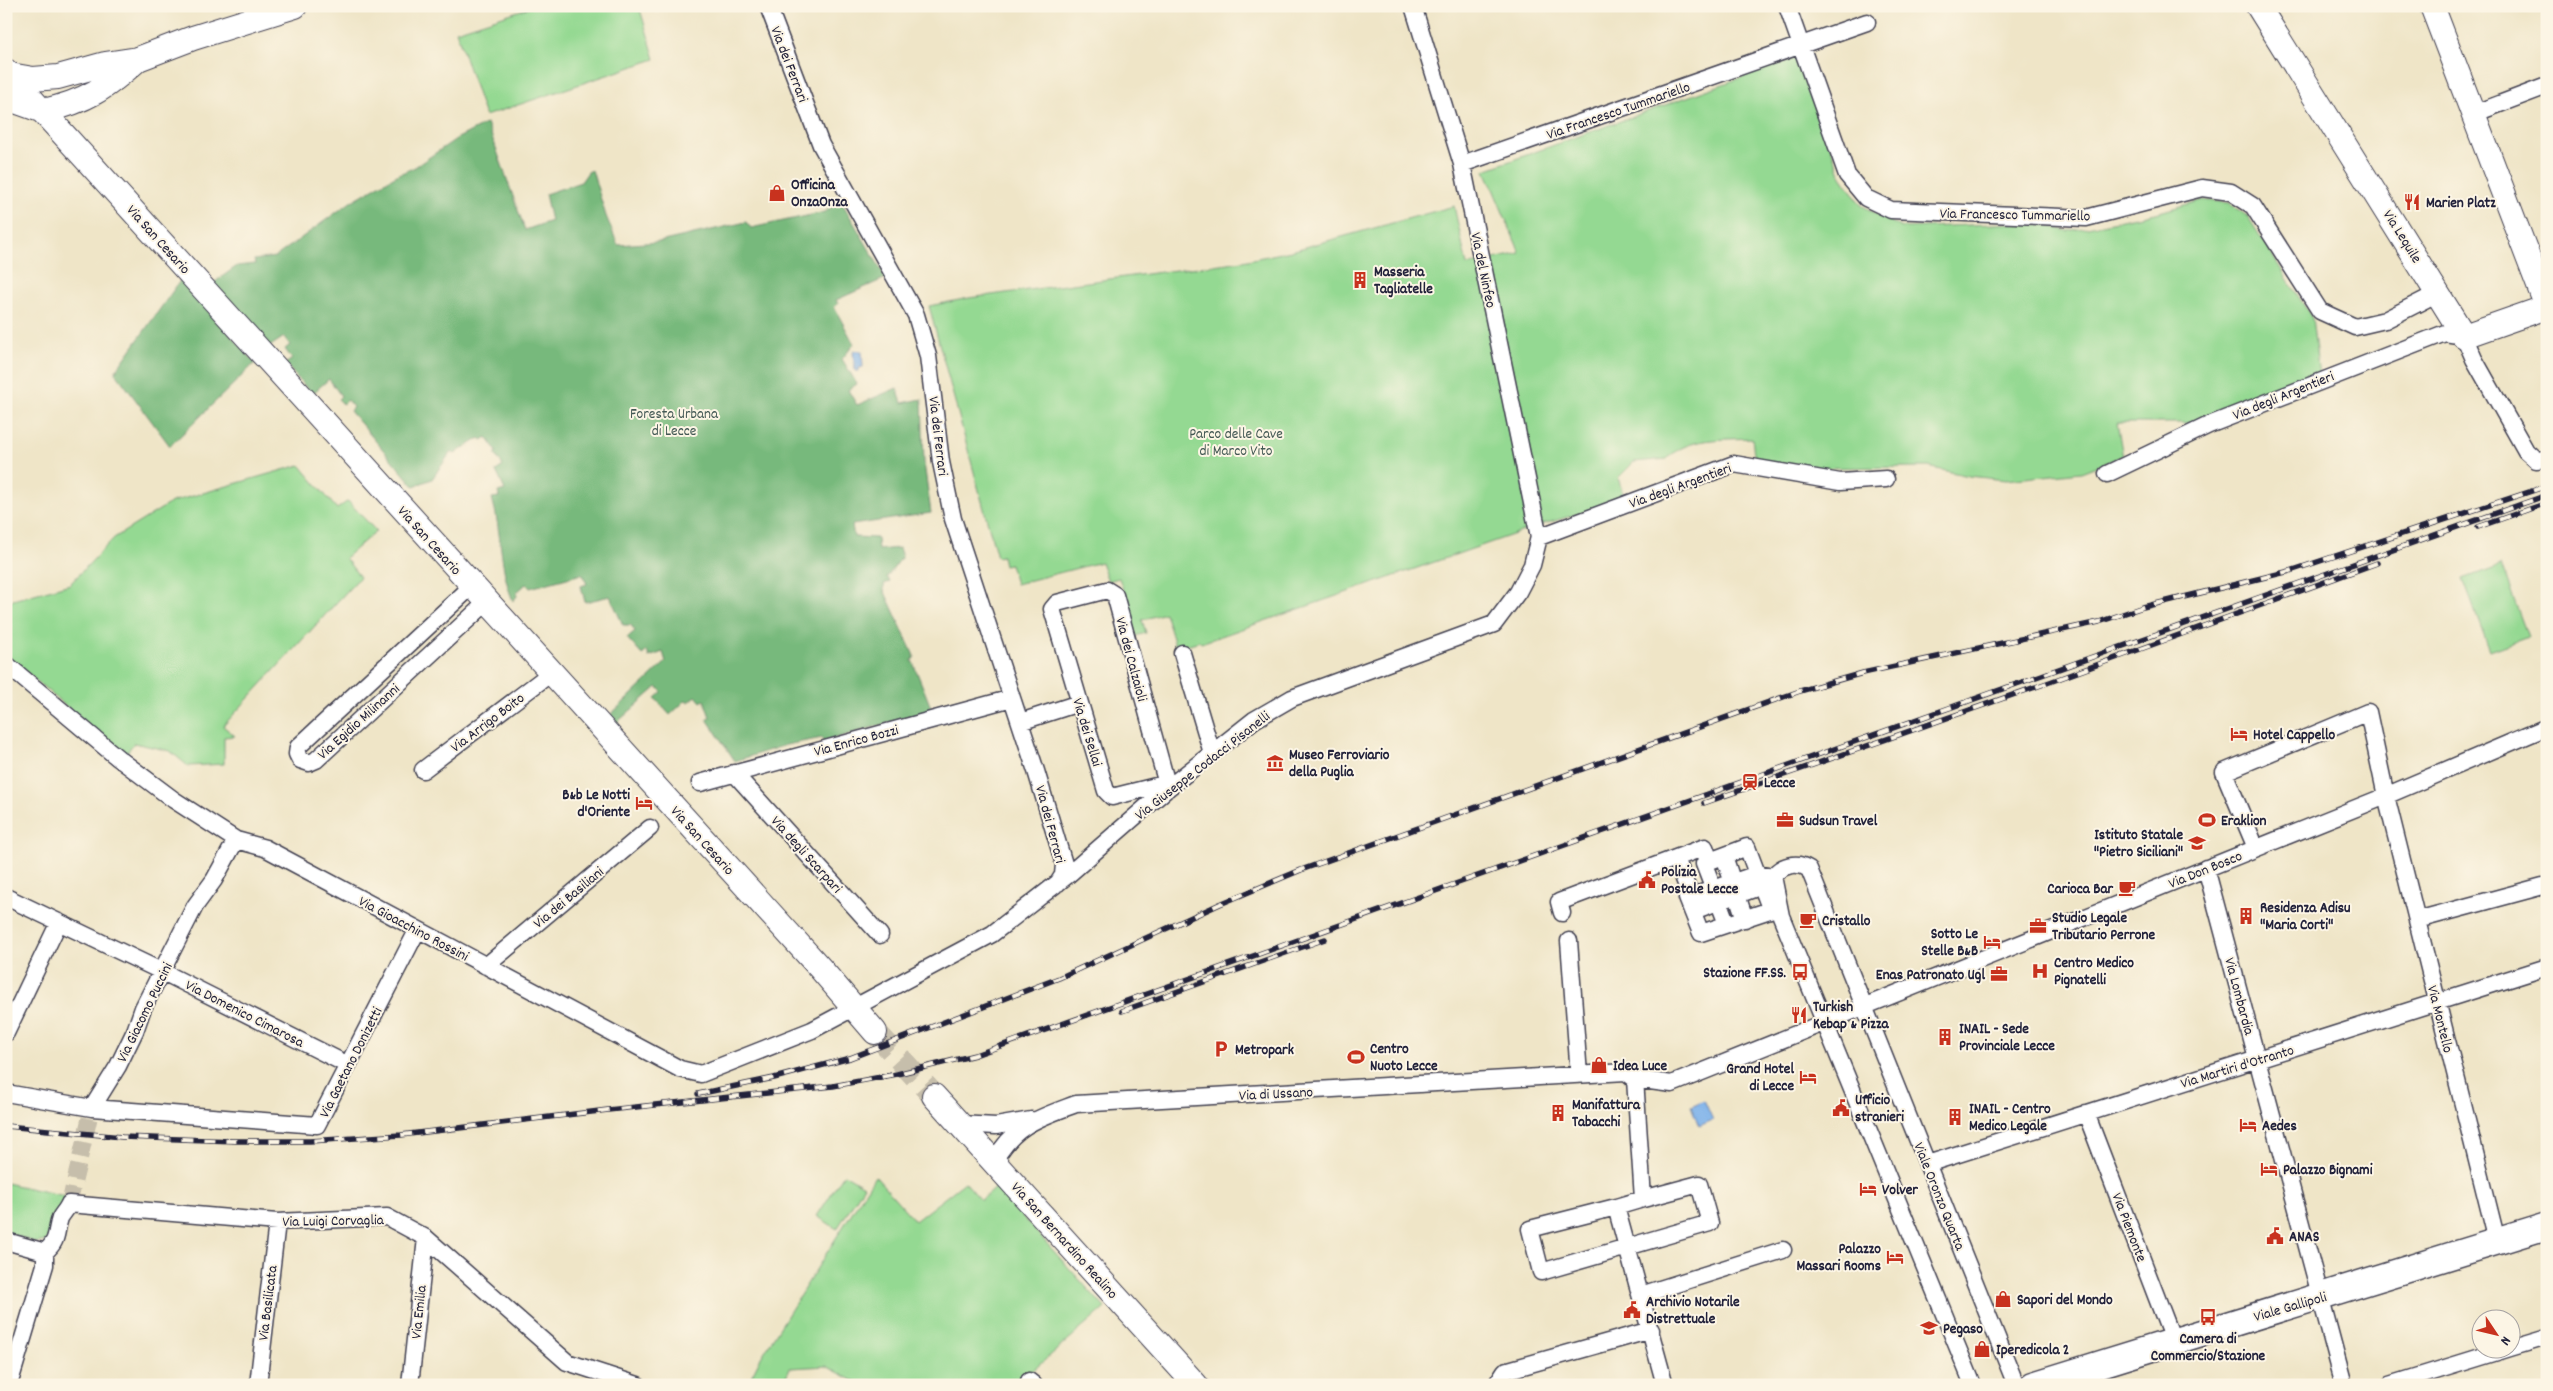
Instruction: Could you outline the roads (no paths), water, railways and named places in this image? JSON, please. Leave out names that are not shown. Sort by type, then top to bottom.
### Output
[{"type":"main road","points":[[8,73],[33,78],[58,77],[105,64],[138,59],[193,38],[295,6]]},
{"type":"main road","name":"Via Lequile","points":[[2258,6],[2464,336]]},
{"type":"main road","points":[[2432,6],[2473,114],[2542,282],[2547,307],[2464,336]]},
{"type":"main road","points":[[6,102],[15,101],[44,111],[87,98],[110,85],[138,59]]},
{"type":"main road","name":"Via San Cesario","points":[[8,73],[855,1009]]},
{"type":"main road","points":[[44,111],[46,94],[58,77]]},
{"type":"main road","points":[[855,1009],[875,1032]]},
{"type":"main road","name":"Via San Bernardino Realino","points":[[934,1096],[1196,1385]]},
{"type":"main road","name":"Viale Gallipoli","points":[[2033,1385],[2173,1340],[2320,1298],[2547,1226]]},
{"type":"street","name":"Via dei Ferrari","points":[[768,6],[821,145],[916,315],[928,356],[941,462],[953,519],[1020,722],[1064,864],[1063,875],[1058,883]]},
{"type":"street","name":"Via del Ninfeo","points":[[1413,6],[1462,164],[1539,537]]},
{"type":"street","points":[[1787,6],[1801,46]]},
{"type":"street","name":"Via Francesco Tummariello","points":[[1462,164],[1866,22]]},
{"type":"street","name":"Via Francesco Tummariello","points":[[1801,46],[1847,175],[1866,198],[1891,210],[2086,218],[2202,188],[2231,192],[2252,206],[2320,312],[2355,327],[2385,320],[2438,293]]},
{"type":"street","points":[[2473,114],[2547,86]]},
{"type":"street","name":"Via degli Argentieri","points":[[2107,474],[2208,425],[2350,368],[2445,332],[2464,336]]},
{"type":"street","name":"Via Lequile","points":[[2464,336],[2474,359],[2526,451],[2536,460],[2547,459]]},
{"type":"street","name":"Via degli Argentieri","points":[[1539,537],[1734,464],[1840,482],[1886,479]]},
{"type":"street","name":"Via Giuseppe Codacci Pisanelli","points":[[855,1009],[992,934],[1058,883],[1168,788],[1254,720],[1292,698],[1494,624],[1522,585],[1532,565],[1539,537]]},
{"type":"street","name":"Via dei Calzaioli","points":[[1052,609],[1057,603],[1107,590],[1115,595],[1168,788]]},
{"type":"street","name":"Via Egidio Milinanni","points":[[479,594],[316,760],[308,763],[300,760],[297,754],[298,747],[479,594]]},
{"type":"street","name":"Via dei Sellai","points":[[1052,609],[1106,791],[1112,796],[1160,785],[1168,788]]},
{"type":"street","points":[[1182,653],[1212,753]]},
{"type":"street","name":"Via Gioacchino Rossini","points":[[6,664],[126,764],[200,818],[236,840],[265,848],[417,931],[680,1069],[701,1074],[812,1030],[855,1009]]},
{"type":"street","name":"Via Arrigo Boito","points":[[423,770],[551,674]]},
{"type":"street","name":"Via Enrico Bozzi","points":[[700,783],[1012,698]]},
{"type":"street","points":[[1020,722],[1079,703]]},
{"type":"street","name":"Via Montello","points":[[2256,848],[2224,772],[2368,712],[2416,920],[2497,1241]]},
{"type":"street","name":"Via Don Bosco","points":[[1863,1008],[2386,796],[2547,727]]},
{"type":"street","name":"Via degli Scarpari","points":[[734,773],[880,935]]},
{"type":"street","name":"Via dei Basiliani","points":[[486,966],[650,828]]},
{"type":"street","name":"Via Giacomo Puccini","points":[[92,1108],[118,1066],[135,1031],[143,1008],[195,906],[214,880],[236,840]]},
{"type":"street","points":[[1562,913],[1559,902],[1679,865],[1706,847],[1713,860],[1735,889],[1745,918]]},
{"type":"street","points":[[1713,860],[1748,847],[1764,879],[1974,1385]]},
{"type":"street","points":[[1713,860],[1716,895],[1727,924]]},
{"type":"street","name":"Viale Oronzo Quarta","points":[[1692,904],[1764,879],[1792,864],[1802,865],[1809,869],[1863,1008],[2016,1385]]},
{"type":"street","points":[[1679,865],[1701,933],[1745,918],[1777,911]]},
{"type":"street","name":"Via Lombardia","points":[[2206,868],[2344,1385]]},
{"type":"street","points":[[2416,920],[2543,886]]},
{"type":"street","name":"Via Domenico Cimarosa","points":[[6,897],[163,972],[348,1066]]},
{"type":"street","points":[[6,1033],[59,922]]},
{"type":"street","name":"Via Gaetano Donizetti","points":[[92,1108],[317,1126],[417,931]]},
{"type":"street","points":[[1569,942],[1579,1075]]},
{"type":"street","name":"Via Martiri d'Otranto","points":[[1927,1164],[2547,967]]},
{"type":"street","points":[[1824,1023],[1863,1008]]},
{"type":"street","name":"Via di Ussano","points":[[994,1161],[1006,1141],[1033,1120],[1076,1104],[1626,1072],[1635,1079],[1672,1084],[1824,1023]]},
{"type":"street","points":[[1635,1079],[1643,1199]]},
{"type":"street","points":[[6,1093],[92,1108]]},
{"type":"street","name":"Via Piemonte","points":[[2086,1113],[2173,1340]]},
{"type":"street","points":[[959,1124],[996,1126],[1033,1120]]},
{"type":"street","points":[[1699,1184],[1710,1223],[1541,1272],[1530,1230],[1643,1199],[1699,1184]]},
{"type":"street","name":"Via Luigi Corvaglia","points":[[45,1252],[52,1246],[59,1232],[60,1218],[69,1204],[277,1222],[387,1217],[426,1238],[568,1362],[631,1384]]},
{"type":"street","points":[[1616,1207],[1666,1385]]},
{"type":"street","name":"Via Basilicata","points":[[258,1385],[277,1222]]},
{"type":"street","name":"Via Emilia","points":[[410,1385],[426,1238]]},
{"type":"street","points":[[6,1241],[45,1252],[45,1265],[9,1385]]},
{"type":"street","points":[[1641,1295],[1783,1250]]},
{"type":"street","points":[[1496,1385],[1505,1372],[1651,1330]]},
{"type":"street","points":[[2520,1345],[2547,1337]]},
{"type":"street","points":[[2390,1385],[2478,1358]]},
{"type":"water","points":[[853,351],[862,351],[863,367],[859,368],[859,371],[855,371]]},
{"type":"water","points":[[1704,1100],[1713,1120],[1699,1126],[1691,1106]]},
{"type":"tunnel","points":[[875,1032],[934,1096]]},
{"type":"tunnel","points":[[69,1204],[92,1108]]},
{"type":"railway","points":[[698,1094],[774,1078],[850,1058],[1059,978],[1220,904],[1301,870],[1800,691],[1863,673],[2099,622],[2143,607],[2290,571],[2547,486]]},
{"type":"railway","points":[[6,1126],[122,1137],[236,1141],[310,1141],[401,1135],[608,1110],[833,1086],[897,1074],[975,1055],[2547,495]]},
{"type":"railway","points":[[2478,527],[2547,503]]},
{"type":"railway","points":[[1704,803],[2047,683],[2377,563]]},
{"type":"railway","points":[[1122,1011],[1325,939]]},
{"type":"place","name":"Officina OnzaOnza","points":[[777,193]]},
{"type":"place","name":"Marien Platz","points":[[2412,202]]},
{"type":"place","name":"Masseria Tagliatelle","points":[[1360,280]]},
{"type":"place","name":"Hotel Cappello","points":[[2239,734]]},
{"type":"place","name":"Museo Ferroviario della Puglia","points":[[1275,763]]},
{"type":"place","name":"Lecce","points":[[1750,782]]},
{"type":"place","name":"B&b Le Notti d'Oriente","points":[[644,803]]},
{"type":"place","name":"Sudsun Travel","points":[[1785,820]]},
{"type":"place","name":"Eraklion","points":[[2207,820]]},
{"type":"place","name":"Istituto Statale \"Pietro Siciliani\"","points":[[2197,843]]},
{"type":"place","name":"Polizia Postale Lecce","points":[[1647,880]]},
{"type":"place","name":"Carioca Bar","points":[[2127,888]]},
{"type":"place","name":"Residenza Adisu \"Maria Corti\"","points":[[2246,916]]},
{"type":"place","name":"Cristallo","points":[[1808,920]]},
{"type":"place","name":"Studio Legale Tributario Perrone","points":[[2038,926]]},
{"type":"place","name":"Sotto Le Stelle B&B","points":[[1992,942]]},
{"type":"place","name":"Centro Medico Pignatelli","points":[[2040,971]]},
{"type":"place","name":"Stazione FF.SS.","points":[[1800,972]]},
{"type":"place","name":"Enas Patronato Ugl","points":[[1999,974]]},
{"type":"place","name":"Turkish Kebap & Pizza","points":[[1799,1015]]},
{"type":"place","name":"INAIL - Sede Provinciale Lecce","points":[[1945,1037]]},
{"type":"place","name":"Metropark","points":[[1221,1049]]},
{"type":"place","name":"Centro Nuoto Lecce","points":[[1356,1057]]},
{"type":"place","name":"Idea Luce","points":[[1599,1065]]},
{"type":"place","name":"Grand Hotel di Lecce","points":[[1808,1077]]},
{"type":"place","name":"Ufficio stranieri","points":[[1841,1108]]},
{"type":"place","name":"Manifattura Tabacchi","points":[[1558,1113]]},
{"type":"place","name":"INAIL - Centro Medico Legale","points":[[1955,1117]]},
{"type":"place","name":"Aedes","points":[[2248,1125]]},
{"type":"place","name":"Palazzo Bignami","points":[[2269,1169]]},
{"type":"place","name":"Volver","points":[[1868,1189]]},
{"type":"place","name":"ANAS","points":[[2275,1236]]},
{"type":"place","name":"Palazzo Massari Rooms","points":[[1895,1257]]},
{"type":"place","name":"Sapori del Mondo","points":[[2003,1299]]},
{"type":"place","name":"Archivio Notarile Distrettuale","points":[[1632,1310]]},
{"type":"place","name":"Camera di Commercio/Stazione","points":[[2208,1317]]},
{"type":"place","name":"Pegaso","points":[[1929,1328]]},
{"type":"place","name":"Iperedicola 2","points":[[1982,1349]]},
{"type":"park label","name":"Foresta Urbana di Lecce","points":[[674,422]]},
{"type":"park label","name":"Parco delle Cave di Marco Vito","points":[[1236,442]]}]
